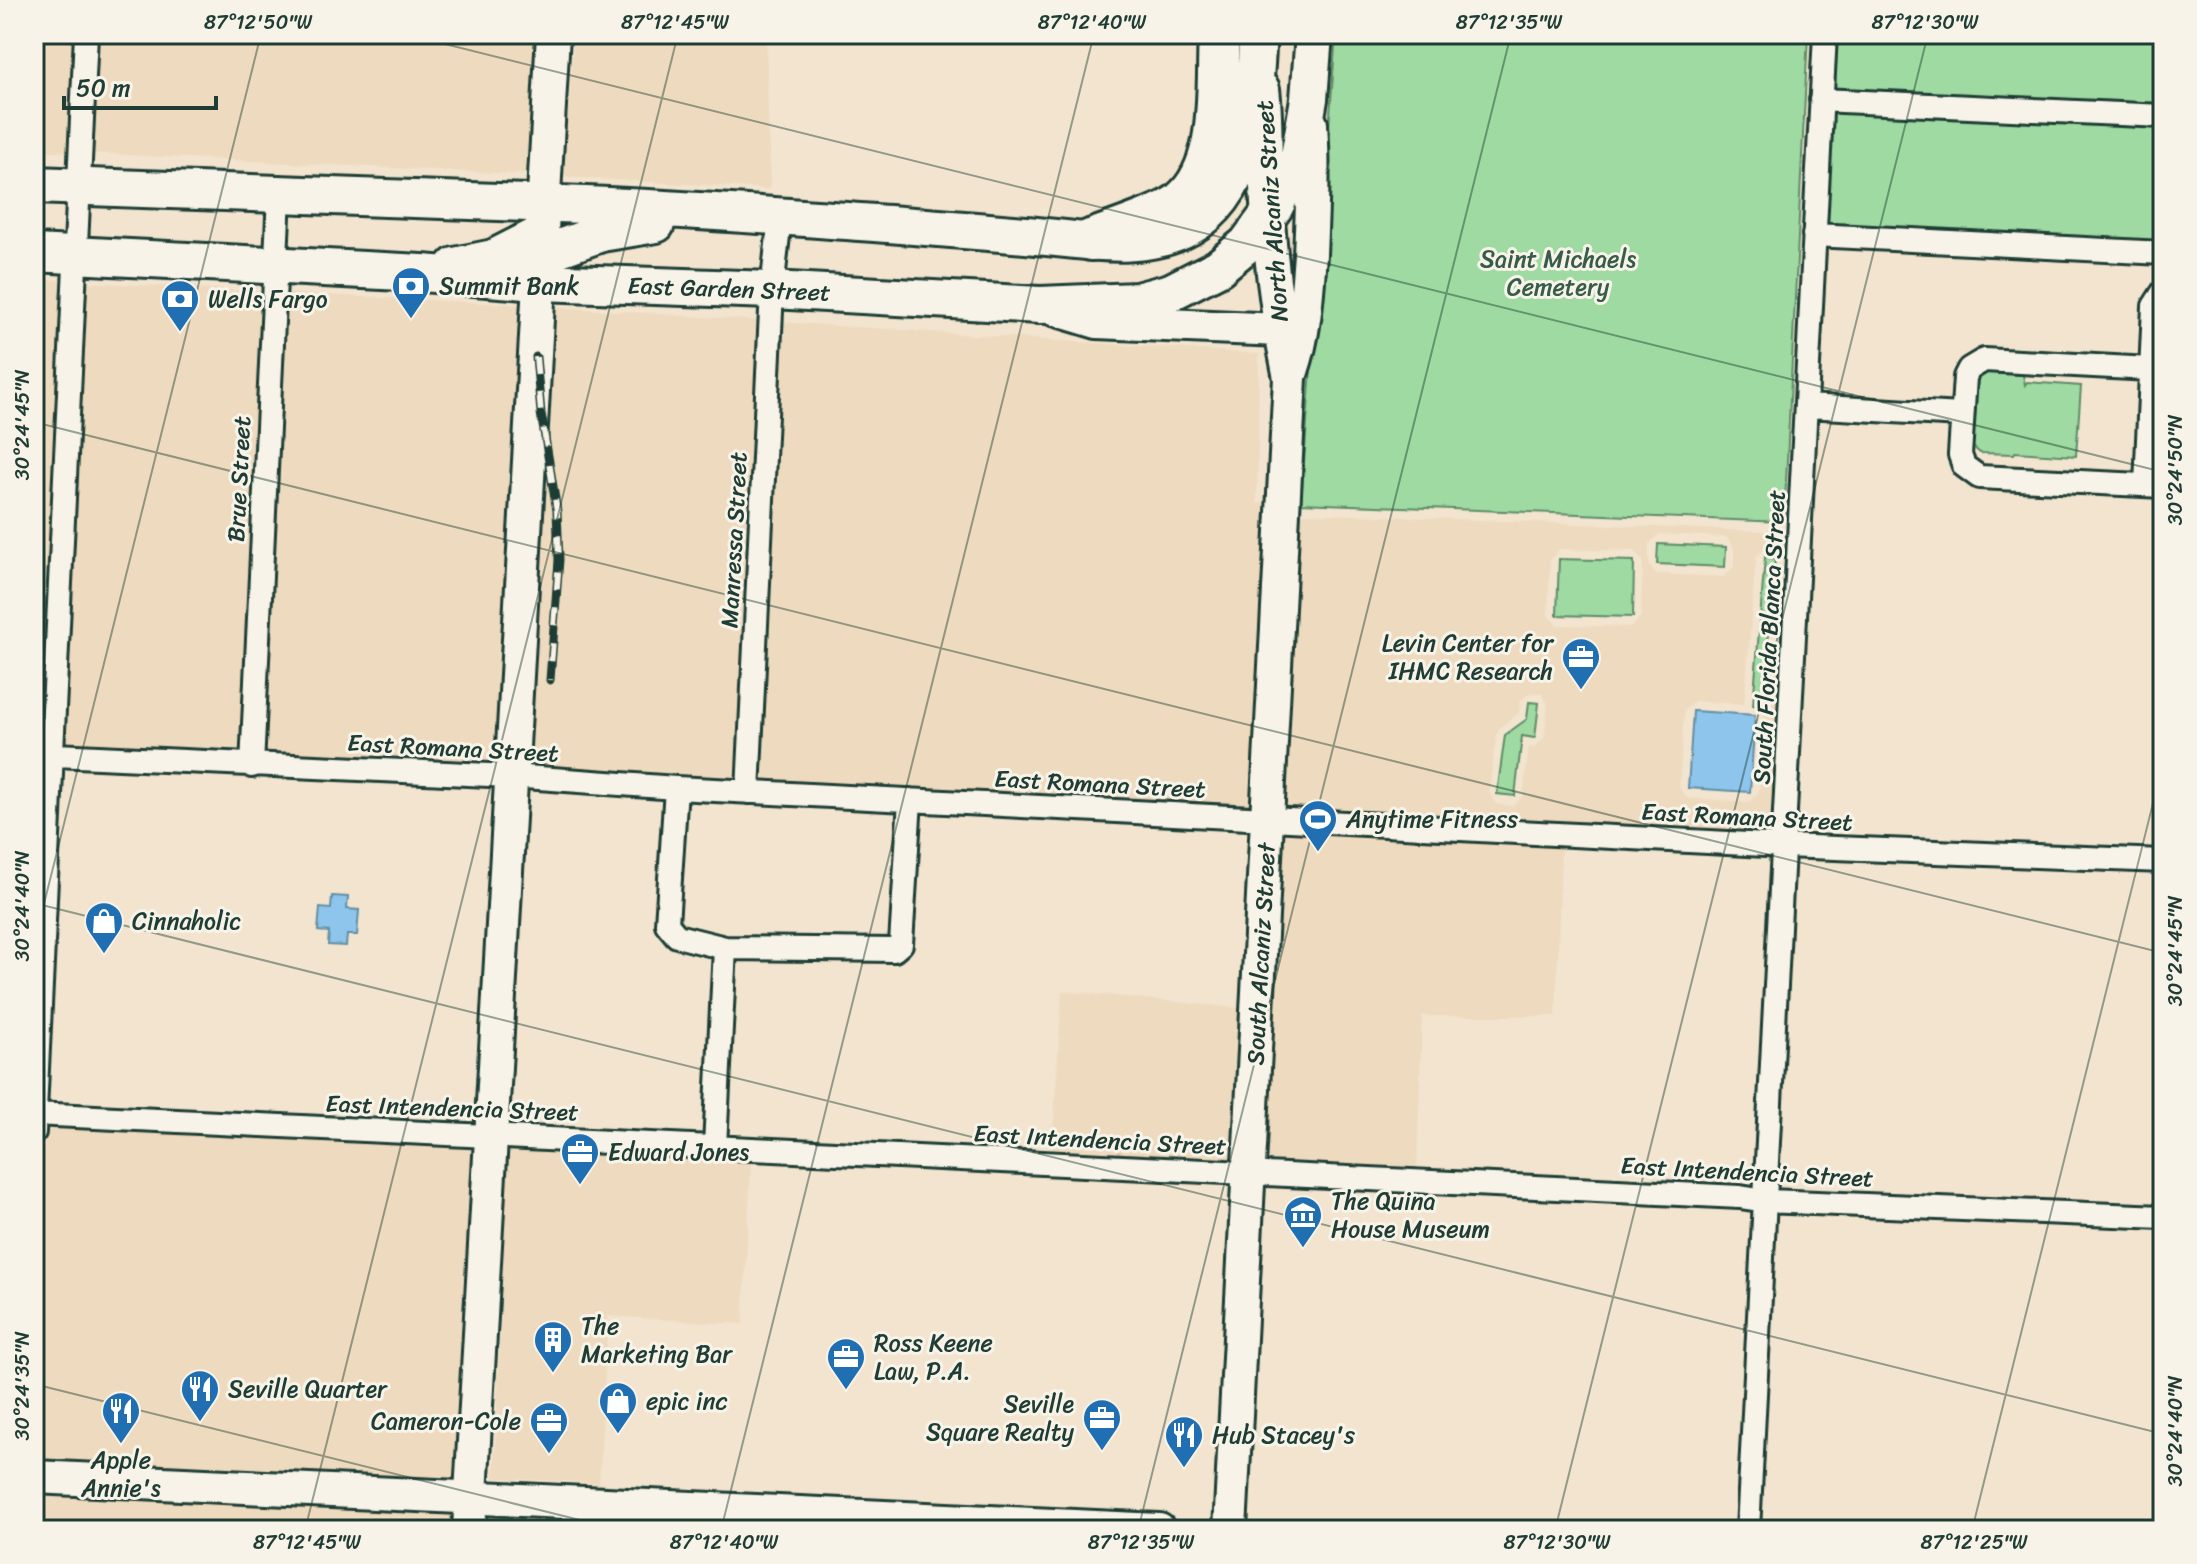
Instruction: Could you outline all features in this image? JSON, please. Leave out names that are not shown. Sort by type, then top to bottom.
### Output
[{"type":"highway","points":[[1091,240],[1179,204],[1193,190],[1204,172],[1213,140],[1219,34]]},
{"type":"main road","name":"North Alcaniz Street","points":[[1309,99],[1314,34]]},
{"type":"main road","name":"East Garden Street","points":[[34,253],[422,273],[540,244],[721,213],[1130,242],[1173,234],[1200,220],[1230,186],[1240,163],[1249,125],[1258,39]]},
{"type":"main road","name":"East Garden Street","points":[[34,185],[279,195],[772,290],[1040,305],[1128,302],[1171,292],[1205,277],[1247,244],[1268,216],[1296,167],[1309,99]]},
{"type":"main road","points":[[422,273],[494,258],[540,244],[721,213]]},
{"type":"street","points":[[34,1132],[43,755],[86,34]]},
{"type":"street","points":[[469,1530],[553,34]]},
{"type":"street","name":"South Florida Blanca Street","points":[[1748,1530],[1825,34]]},
{"type":"street","name":"North Alcaniz Street","points":[[1258,39],[1266,116],[1268,216],[1280,330],[1290,378]]},
{"type":"street","name":"North Alcaniz Street","points":[[1290,378],[1301,345],[1307,293],[1315,174],[1309,99]]},
{"type":"street","points":[[1821,100],[2163,116]]},
{"type":"street","name":"Brue Street","points":[[252,766],[279,195]]},
{"type":"street","name":"Manressa Street","points":[[748,792],[772,290],[780,217]]},
{"type":"street","points":[[1814,235],[2163,253]]},
{"type":"street","points":[[2150,369],[1984,360],[1969,369],[1965,377],[1960,455],[1964,466],[1979,477],[2154,486],[2150,369],[2154,306],[2162,292]]},
{"type":"street","points":[[1040,305],[1097,322],[1280,330]]},
{"type":"street","name":"South Alcaniz Street","points":[[1230,1530],[1290,378]]},
{"type":"street","points":[[1807,406],[1961,415]]},
{"type":"street","name":"East Romana Street","points":[[43,755],[511,776],[748,792],[1785,846],[2163,861]]},
{"type":"street","points":[[676,788],[667,924],[677,936],[725,948],[894,950],[901,944],[910,800]]},
{"type":"street","points":[[715,1146],[725,948]]},
{"type":"street","name":"East Intendencia Street","points":[[34,1114],[1740,1197],[1766,1201],[2163,1217]]},
{"type":"street","points":[[34,1477],[471,1496],[965,1526],[1159,1530]]},
{"type":"shaded area","points":[[34,34],[76,34],[70,152],[34,150]]},
{"type":"shaded area","points":[[96,34],[542,34],[534,175],[91,153]]},
{"type":"shaded area","points":[[574,34],[766,34],[770,189],[564,177]]},
{"type":"shaded area","points":[[34,279],[64,281],[42,743],[34,743]]},
{"type":"shaded area","points":[[84,282],[264,292],[242,754],[63,744]]},
{"type":"shaded area","points":[[285,293],[527,305],[499,763],[263,754]]},
{"type":"shaded area","points":[[556,307],[761,321],[738,779],[527,765]]},
{"type":"shaded area","points":[[781,322],[1259,354],[1257,503],[1274,504],[1259,807],[759,781]]},
{"type":"shaded area","points":[[1294,506],[1301,513],[1790,531],[1775,834],[1279,808]],"holes":[[[1659,534],[1726,537],[1734,547],[1734,567],[1724,577],[1656,574],[1649,565],[1649,544]],[[1766,547],[1777,548],[1784,558],[1772,706],[1764,715],[1759,792],[1749,802],[1687,798],[1679,788],[1684,711],[1694,701],[1744,704],[1756,557]],[[1559,549],[1635,551],[1643,561],[1641,616],[1632,627],[1557,625],[1548,615],[1550,560]],[[1531,692],[1541,693],[1548,704],[1544,738],[1534,748],[1529,747],[1523,796],[1513,806],[1496,804],[1489,793],[1496,735],[1500,727],[1519,713],[1520,701]]]},
{"type":"shaded area","points":[[1278,831],[1561,846],[1556,1016],[1422,1016],[1417,1170],[1260,1162]]},
{"type":"shaded area","points":[[1062,991],[1248,1009],[1239,1161],[1052,1152]]},
{"type":"shaded area","points":[[45,1127],[478,1147],[460,1484],[34,1465],[34,1299]]},
{"type":"shaded area","points":[[508,1148],[751,1160],[743,1324],[608,1316],[599,1483],[494,1478]]},
{"type":"shaded area","points":[[34,1489],[458,1507],[457,1525],[374,1521],[373,1530],[34,1530]]},
{"type":"shaded area","points":[[492,1509],[755,1523],[755,1530],[491,1530]]},
{"type":"green space","name":"Saint Michaels Cemetery","points":[[1336,34],[1808,34],[1784,522],[1301,503]]},
{"type":"green space","points":[[1835,34],[2163,34],[2163,105],[1832,89]]},
{"type":"green space","points":[[1831,112],[2163,128],[2163,241],[1825,224]]},
{"type":"green space","points":[[1985,372],[2023,375],[2025,385],[2027,382],[2081,386],[2076,456],[1980,453],[1972,446],[1974,382]]},
{"type":"green space","points":[[1658,544],[1726,547],[1725,567],[1657,564]]},
{"type":"green space","points":[[1765,557],[1775,558],[1763,707],[1753,705]]},
{"type":"green space","points":[[1559,559],[1634,561],[1633,617],[1557,615]]},
{"type":"green space","points":[[1529,702],[1539,703],[1535,738],[1522,736],[1515,796],[1497,794],[1505,735],[1527,719]]},
{"type":"water","points":[[1693,711],[1755,715],[1750,792],[1688,788]]},
{"type":"water","points":[[332,896],[348,897],[347,909],[359,910],[357,935],[347,935],[346,946],[328,945],[329,932],[318,931],[320,908],[331,909]]},
{"type":"railway","points":[[536,357],[541,413],[557,511],[559,560],[550,680]]},
{"type":"place","name":"Summit Bank","points":[[411,320]]},
{"type":"place","name":"Wells Fargo","points":[[180,333]]},
{"type":"place","name":"Levin Center for IHMC Research","points":[[1581,691]]},
{"type":"place","name":"Anytime Fitness","points":[[1318,853]]},
{"type":"place","name":"Cinnaholic","points":[[104,955]]},
{"type":"place","name":"Edward Jones","points":[[580,1186]]},
{"type":"place","name":"The Quina House Museum","points":[[1303,1249]]},
{"type":"place","name":"The Marketing Bar","points":[[553,1374]]},
{"type":"place","name":"Ross Keene Law, P.A.","points":[[846,1391]]},
{"type":"place","name":"Seville Quarter","points":[[200,1423]]},
{"type":"place","name":"epic inc","points":[[618,1435]]},
{"type":"place","name":"Apple Annie's","points":[[121,1445]]},
{"type":"place","name":"Seville Square Realty","points":[[1102,1452]]},
{"type":"place","name":"Cameron-Cole","points":[[549,1455]]},
{"type":"place","name":"Hub Stacey's","points":[[1184,1469]]}]
